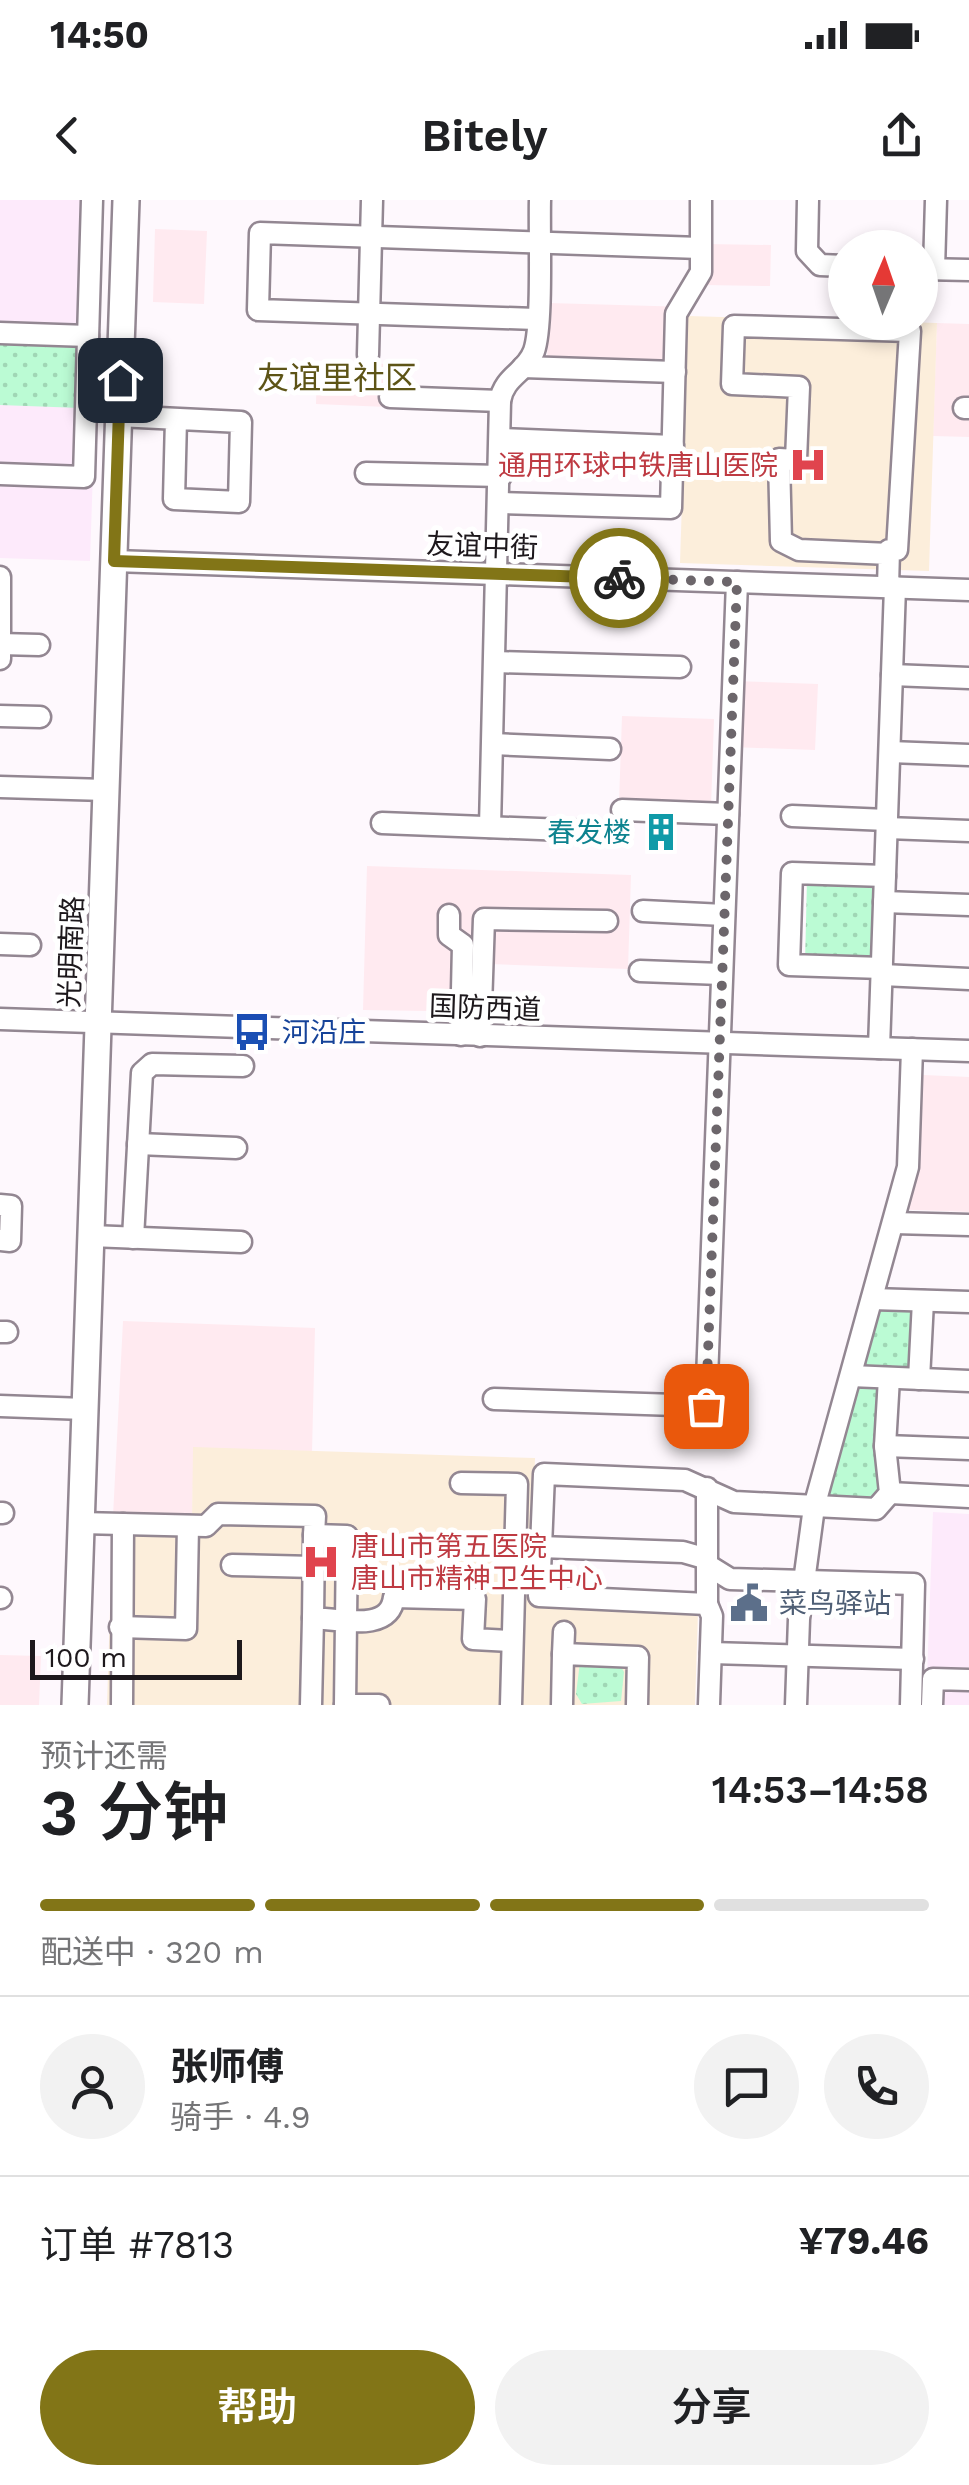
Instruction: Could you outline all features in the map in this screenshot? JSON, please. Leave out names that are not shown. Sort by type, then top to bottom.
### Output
[{"type":"main road","name":"光明南路","points":[[75,1705],[126,200]]},
{"type":"street","points":[[0,474],[84,476],[92,200]]},
{"type":"street","points":[[368,355],[372,200]]},
{"type":"street","points":[[490,827],[501,503],[500,401],[507,379],[523,366],[536,346],[540,200]]},
{"type":"street","points":[[501,503],[671,508],[676,314],[698,283],[701,200]]},
{"type":"street","points":[[808,200],[808,252],[820,265],[828,265]]},
{"type":"street","points":[[932,230],[936,200]]},
{"type":"street","points":[[536,320],[258,310],[260,233],[700,248]]},
{"type":"street","points":[[938,269],[969,270]]},
{"type":"street","points":[[734,326],[910,330],[898,550],[889,554],[799,550],[781,541],[780,459],[796,460],[799,387],[732,384],[734,326]]},
{"type":"street","points":[[0,333],[88,336]]},
{"type":"street","points":[[523,366],[675,372]]},
{"type":"street","points":[[390,398],[500,401]]},
{"type":"street","points":[[118,416],[241,422],[239,502],[174,500],[176,419]]},
{"type":"street","points":[[502,439],[673,446]]},
{"type":"street","points":[[366,473],[501,476]]},
{"type":"street","points":[[879,1048],[892,675],[889,554]]},
{"type":"street","name":"友谊中街","points":[[114,561],[969,590]]},
{"type":"street","points":[[0,578],[0,660]]},
{"type":"street","points":[[494,1399],[706,1406],[737,582]]},
{"type":"street","points":[[0,644],[39,646]]},
{"type":"street","points":[[495,662],[680,667]]},
{"type":"street","points":[[892,675],[969,678]]},
{"type":"street","points":[[0,716],[40,717]]},
{"type":"street","points":[[493,744],[610,749]]},
{"type":"street","points":[[890,752],[969,755]]},
{"type":"street","points":[[0,787],[106,790]]},
{"type":"street","points":[[622,810],[728,814]]},
{"type":"street","points":[[792,816],[969,831]]},
{"type":"street","points":[[382,823],[591,830]]},
{"type":"street","points":[[885,876],[792,873],[790,965],[969,979]]},
{"type":"street","points":[[884,902],[969,906]]},
{"type":"street","points":[[642,912],[724,915]]},
{"type":"street","points":[[449,915],[449,935],[463,946],[470,1035]]},
{"type":"street","points":[[470,1035],[484,918],[607,921]]},
{"type":"street","points":[[0,944],[30,945]]},
{"type":"street","points":[[640,971],[721,974]]},
{"type":"street","name":"国防西道","points":[[0,1019],[969,1051]]},
{"type":"street","points":[[796,1705],[803,1581],[814,1506],[908,1168],[912,1049]]},
{"type":"street","points":[[134,1238],[142,1074],[152,1064],[243,1066]]},
{"type":"street","points":[[138,1144],[236,1148]]},
{"type":"street","points":[[0,1205],[11,1206],[10,1241],[0,1240]]},
{"type":"street","points":[[894,1222],[969,1225]]},
{"type":"street","points":[[91,1236],[241,1242]]},
{"type":"street","points":[[872,1299],[969,1302]]},
{"type":"street","points":[[919,1379],[922,1301]]},
{"type":"street","points":[[850,1376],[969,1381]]},
{"type":"street","points":[[707,1604],[539,1596],[544,1474],[685,1480],[734,1502],[876,1509],[890,1493],[885,1446],[889,1378]]},
{"type":"street","points":[[0,1406],[85,1409]]},
{"type":"street","points":[[885,1446],[969,1449]]},
{"type":"street","points":[[461,1483],[518,1484],[511,1705]]},
{"type":"street","points":[[707,1488],[707,1604],[712,1616],[710,1705]]},
{"type":"street","points":[[890,1493],[969,1497]]},
{"type":"street","points":[[82,1523],[206,1526],[218,1514],[315,1516],[311,1705]]},
{"type":"street","points":[[122,1705],[123,1524]]},
{"type":"street","points":[[120,1627],[186,1628],[188,1526]]},
{"type":"street","points":[[314,1535],[347,1536],[344,1704],[379,1705]]},
{"type":"street","points":[[540,1547],[684,1552],[730,1579],[914,1584],[911,1705]]},
{"type":"street","points":[[232,1565],[314,1566]]},
{"type":"street","points":[[313,1618],[382,1620],[389,1615],[394,1597],[475,1599],[474,1639],[512,1641]]},
{"type":"street","points":[[562,1705],[564,1632]]},
{"type":"street","points":[[712,1652],[912,1659]]},
{"type":"street","points":[[563,1654],[638,1657],[637,1705]]},
{"type":"street","points":[[932,1705],[933,1679],[969,1680]]},
{"type":"shaded area","points":[[0,200],[102,200],[90,561],[0,558]]},
{"type":"shaded area","points":[[155,229],[207,231],[204,304],[153,302]]},
{"type":"shaded area","points":[[706,244],[771,245],[770,286],[705,285]]},
{"type":"shaded area","points":[[549,303],[689,307],[687,368],[547,363]]},
{"type":"shaded area","name":"通用环球中铁唐山医院","points":[[688,316],[828,320],[828,340],[936,340],[929,571],[680,563]]},
{"type":"shaded area","points":[[938,323],[969,324],[969,437],[933,436]]},
{"type":"shaded area","points":[[317,362],[388,364],[387,407],[316,404]]},
{"type":"shaded area","points":[[734,681],[818,684],[815,750],[731,747]]},
{"type":"shaded area","points":[[622,716],[714,719],[711,807],[619,803]]},
{"type":"shaded area","points":[[367,866],[631,875],[628,969],[490,964],[488,1012],[363,1010]]},
{"type":"shaded area","points":[[901,1074],[969,1077],[969,1212],[888,1209],[897,1176]]},
{"type":"shaded area","points":[[123,1321],[315,1328],[312,1452],[194,1448],[192,1518],[113,1516]]},
{"type":"shaded area","name":"唐山市第五医院 唐山市精神卫生中心","points":[[193,1447],[535,1458],[530,1605],[698,1612],[695,1705],[107,1705],[113,1516],[192,1518]]},
{"type":"shaded area","points":[[933,1512],[969,1514],[969,1705],[926,1705]]},
{"type":"shaded area","points":[[0,1655],[41,1656],[39,1705],[0,1705]]},
{"type":"green space","points":[[0,338],[76,340],[83,348],[80,408],[0,405]]},
{"type":"green space","points":[[807,879],[878,881],[876,965],[805,963]]},
{"type":"green space","points":[[876,1302],[921,1303],[917,1376],[857,1373]]},
{"type":"green space","points":[[854,1381],[884,1382],[884,1490],[873,1504],[820,1502]]},
{"type":"green space","points":[[580,1662],[619,1663],[624,1672],[621,1701],[582,1704],[576,1694]]},
{"type":"way so far","points":[[619,578],[737,582],[706,1406]]},
{"type":"place","name":"通用环球中铁唐山医院","points":[[808,465]]},
{"type":"place","name":"春发楼","points":[[661,832]]},
{"type":"place","name":"河沿庄","points":[[252,1032]]},
{"type":"place","name":"唐山市第五医院 唐山市精神卫生中心","points":[[321,1562]]},
{"type":"place","name":"菜鸟驿站","points":[[749,1603]]},
{"type":"district","name":"友谊里社区","points":[[337,378]]},
{"type":"route","points":[[120,380],[114,561],[619,578]]}]
